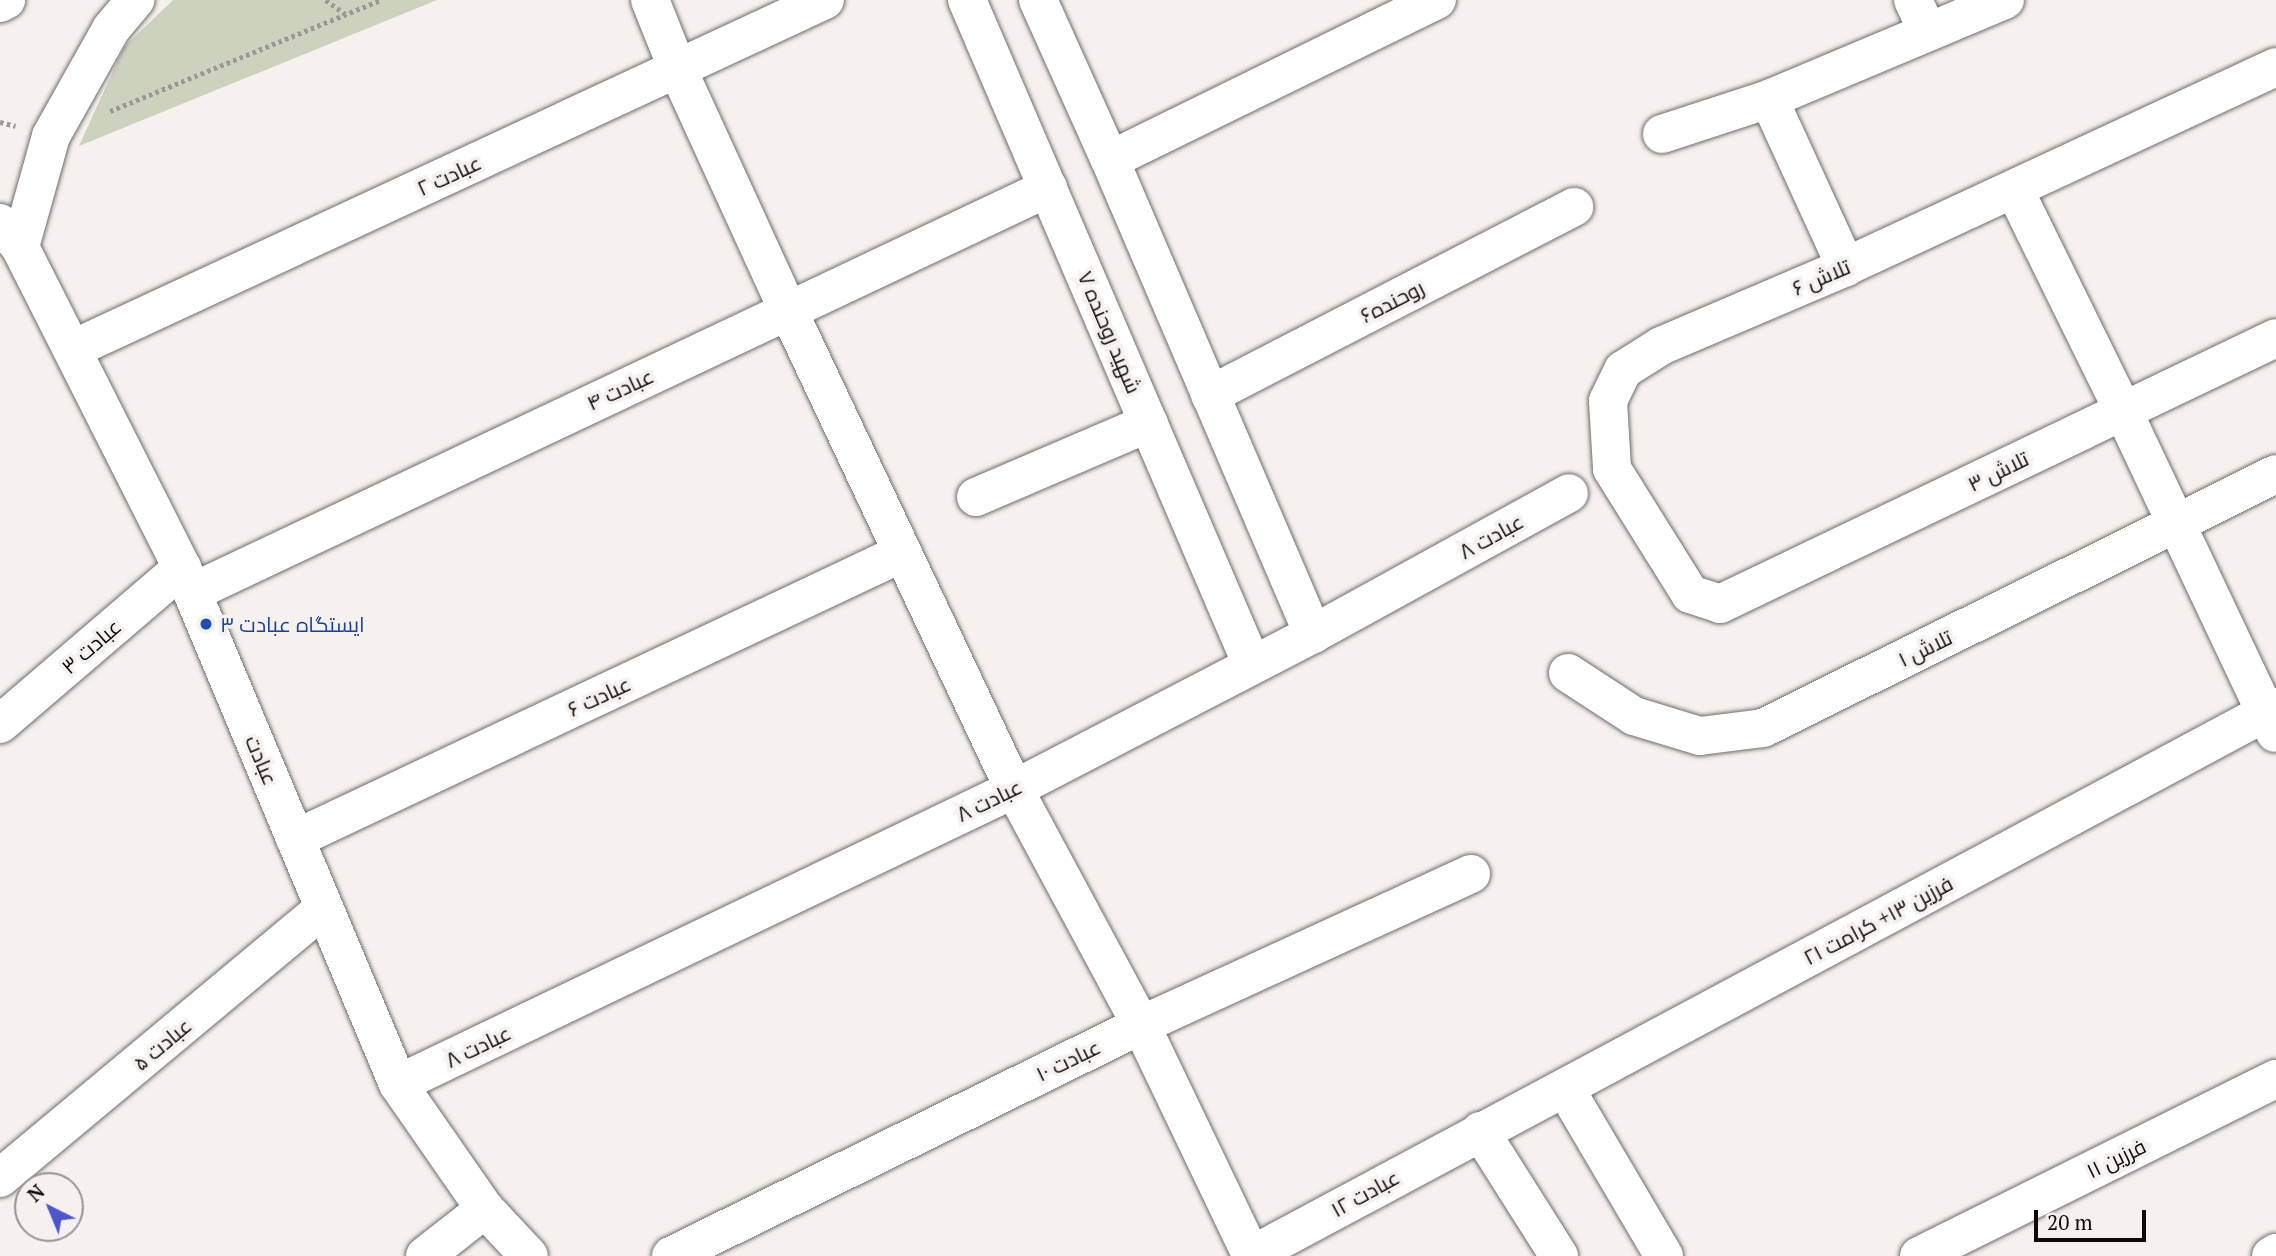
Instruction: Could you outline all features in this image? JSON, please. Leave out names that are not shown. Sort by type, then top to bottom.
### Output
[{"type":"street","points":[[0,3],[6,0]]},
{"type":"street","points":[[7,245],[51,136],[111,29],[135,0]]},
{"type":"street","points":[[650,0],[678,70],[788,310],[1014,789],[1141,1025],[1251,1256]]},
{"type":"street","name":"عبادت ۲","points":[[73,349],[825,0]]},
{"type":"street","name":"شهید روحنده ۷","points":[[967,0],[1252,664]]},
{"type":"street","points":[[1038,0],[1110,160],[1313,634]]},
{"type":"street","points":[[1110,160],[1437,0]]},
{"type":"street","points":[[1661,134],[1769,99],[1921,16],[2005,0]]},
{"type":"street","name":"تلاش ۶","points":[[1720,604],[1690,594],[1612,469],[1608,401],[1623,370],[1661,345],[1846,267],[2276,67]]},
{"type":"street","points":[[1769,99],[1846,267]]},
{"type":"street","name":"عبادت ۴","points":[[187,580],[788,310],[1048,188]]},
{"type":"street","points":[[2014,189],[2272,718]]},
{"type":"street","name":"روحنده۶","points":[[1210,395],[1574,207]]},
{"type":"street","name":"عبادت","points":[[7,245],[73,349],[187,580],[398,1084],[485,1209],[529,1256]]},
{"type":"street","name":"تلاش ۳","points":[[1720,604],[2276,338]]},
{"type":"street","points":[[976,498],[1149,423]]},
{"type":"street","name":"تلاش ۱","points":[[1568,673],[1634,716],[1700,736],[1763,728],[2276,474]]},
{"type":"street","name":"عبادت ۸","points":[[398,1084],[1014,789],[1313,634],[1569,493]]},
{"type":"street","name":"عبادت ۶","points":[[295,839],[902,553]]},
{"type":"street","name":"عبادت ۳","points":[[0,724],[187,580]]},
{"type":"street","name":"فرزین ۱۳+ کرامت ۲۱","points":[[1480,1131],[2272,718]]},
{"type":"street","name":"عبادت ۱۰","points":[[671,1256],[1141,1025],[1471,874]]},
{"type":"street","name":"عبادت ۵","points":[[0,1178],[323,909]]},
{"type":"street","name":"فرزین ۱۱","points":[[1919,1256],[2276,1079]]},
{"type":"street","points":[[1565,1088],[1664,1256]]},
{"type":"street","points":[[1480,1131],[1559,1256]]},
{"type":"street","name":"عبادت ۱۲","points":[[1251,1256],[1480,1131]]},
{"type":"street","points":[[425,1256],[485,1209]]},
{"type":"street","points":[[2271,1256],[2276,1253]]},
{"type":"path","points":[[326,0],[346,14]]},
{"type":"path","points":[[0,122],[51,136],[380,0]]},
{"type":"green space","points":[[173,0],[437,0],[79,146],[124,47]]},
{"type":"place","name":"ایستگاه عبادت ۳","points":[[206,624]]}]
